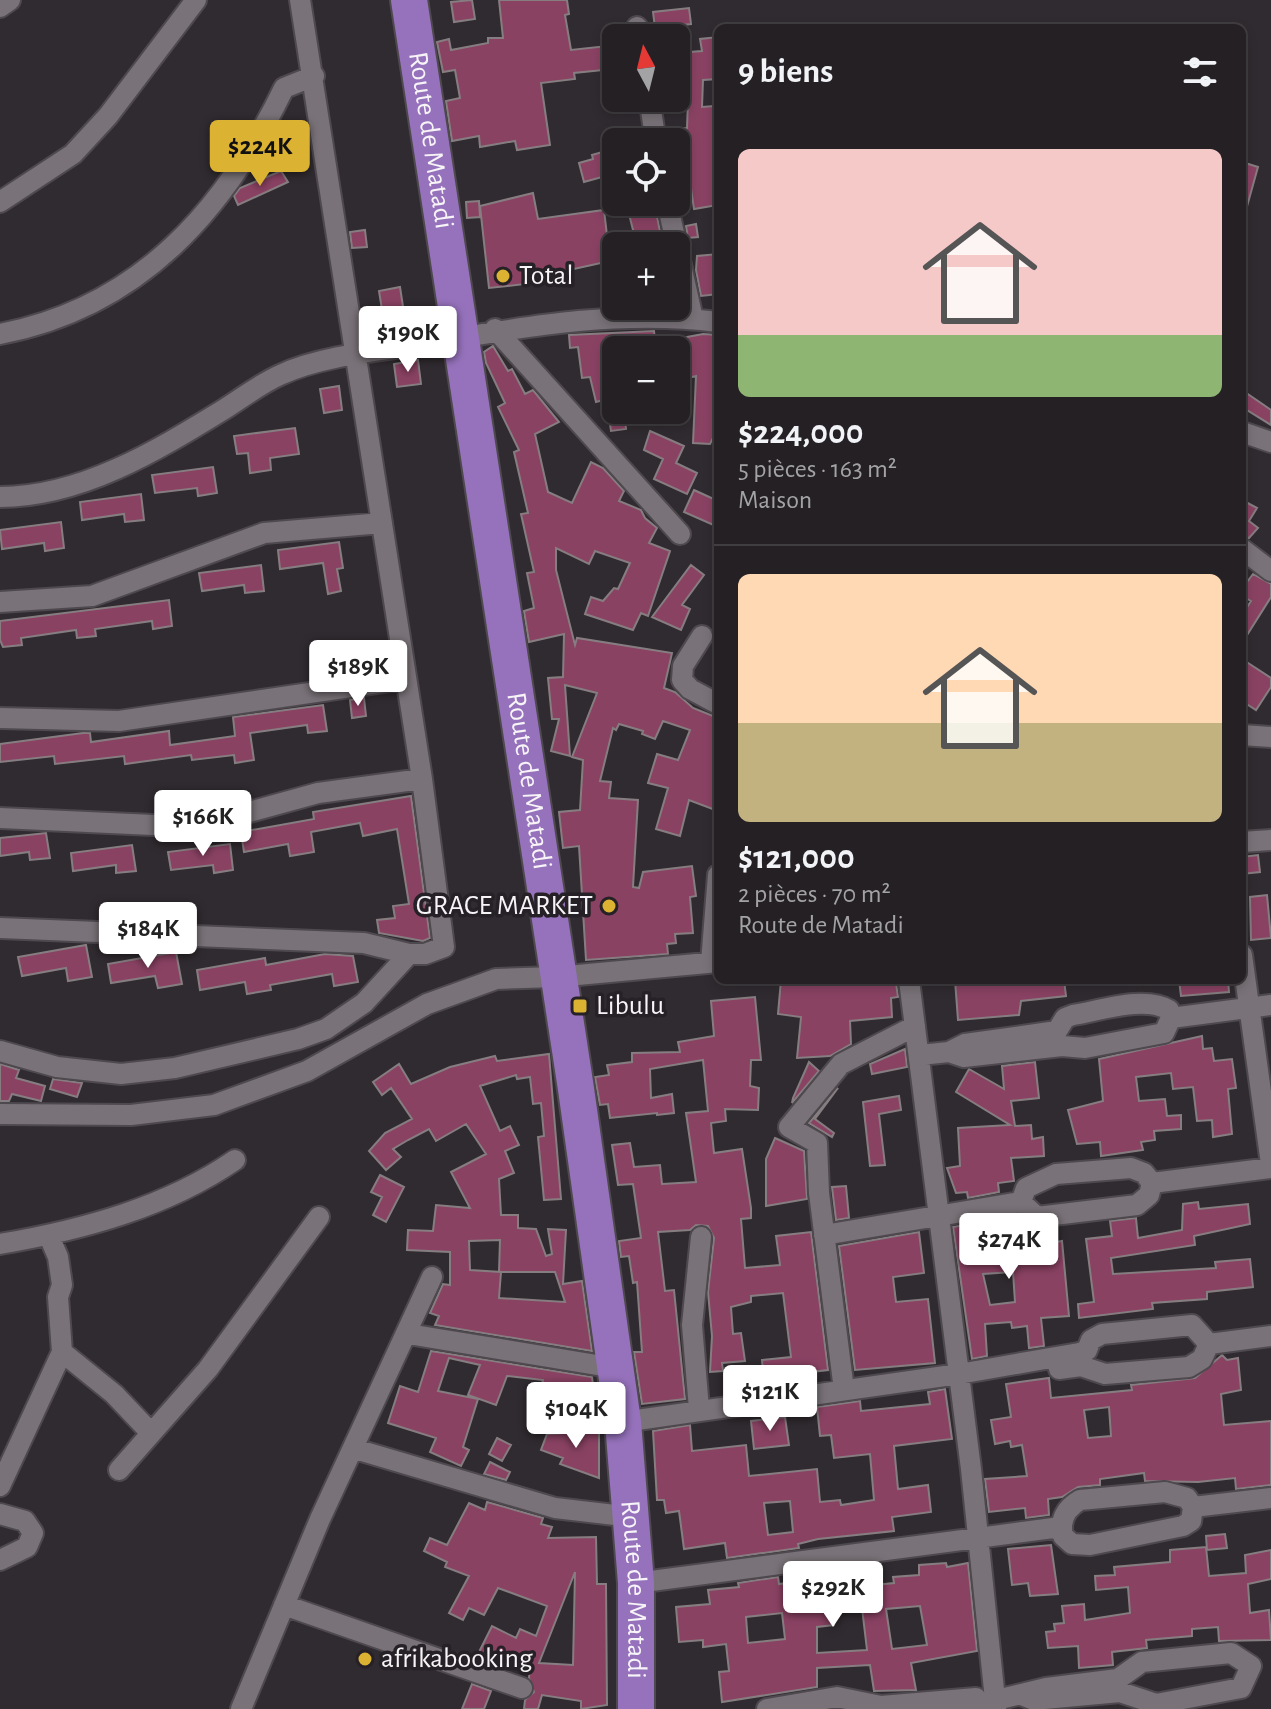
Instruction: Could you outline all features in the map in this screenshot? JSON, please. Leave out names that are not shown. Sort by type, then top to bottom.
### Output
[{"type":"highway","name":"Route de Matadi","points":[[409,0],[478,333],[556,977],[623,1422],[636,1583],[636,1709]]},
{"type":"street","points":[[0,7],[10,0]]},
{"type":"street","points":[[0,202],[73,154],[108,116],[196,0]]},
{"type":"street","points":[[0,928],[364,943],[409,954],[425,954],[444,947],[422,779],[363,419],[356,354],[300,0]]},
{"type":"street","points":[[0,334],[76,310],[126,284],[187,235],[219,199],[258,142],[284,88],[314,76]]},
{"type":"street","points":[[670,216],[693,319]]},
{"type":"street","points":[[0,497],[29,497],[106,475],[175,440],[282,374],[356,354],[478,333],[613,317],[714,322]]},
{"type":"street","points":[[478,333],[680,534]]},
{"type":"street","points":[[1246,433],[1271,442]]},
{"type":"street","points":[[0,602],[92,596],[264,533],[382,523]]},
{"type":"street","points":[[1246,552],[1271,571]]},
{"type":"street","points":[[702,636],[683,666],[682,680],[690,689],[714,702]]},
{"type":"street","points":[[0,718],[119,721],[405,679]]},
{"type":"street","points":[[1246,735],[1271,737]]},
{"type":"street","points":[[0,818],[175,826],[235,816],[318,793],[422,779]]},
{"type":"street","points":[[1246,842],[1271,840]]},
{"type":"street","points":[[0,1051],[57,1067],[121,1074],[175,1068],[298,1039],[326,1029],[364,1003],[409,954]]},
{"type":"street","points":[[0,1114],[131,1115],[214,1105],[307,1071],[427,1004],[496,979],[556,977],[714,962]]},
{"type":"street","points":[[910,984],[939,1218],[968,1373],[992,1703]]},
{"type":"street","points":[[1152,1183],[1271,1166],[1245,984]]},
{"type":"street","points":[[920,1055],[949,1052],[965,1044],[1048,1039],[1085,1048],[1164,1033],[1171,1018],[1169,1010],[1161,1005],[1147,1004],[1073,1015],[1065,1018],[1048,1039]]},
{"type":"street","points":[[1171,1018],[1271,1005]]},
{"type":"street","points":[[844,1390],[824,1235],[817,1143],[789,1127],[841,1064],[915,1026]]},
{"type":"street","points":[[0,1244],[49,1236],[197,1186],[235,1160]]},
{"type":"street","points":[[1021,1202],[1026,1188],[1056,1174],[1131,1168],[1144,1173],[1152,1183]]},
{"type":"street","points":[[1021,1202],[1037,1217],[1137,1205],[1149,1195],[1152,1183]]},
{"type":"street","points":[[824,1235],[1021,1202]]},
{"type":"street","points":[[119,1470],[208,1369],[319,1217]]},
{"type":"street","points":[[0,1486],[62,1352],[58,1297],[62,1285],[58,1257],[49,1236]]},
{"type":"street","points":[[699,1409],[692,1325],[701,1237]]},
{"type":"street","points":[[241,1709],[284,1605],[432,1277]]},
{"type":"street","points":[[1080,1359],[1102,1334],[1180,1324],[1192,1325],[1209,1344]]},
{"type":"street","points":[[408,1334],[615,1368]]},
{"type":"street","points":[[1209,1344],[1271,1336]]},
{"type":"street","points":[[623,1422],[699,1409],[1080,1359],[1105,1374],[1189,1367],[1202,1359],[1209,1344]]},
{"type":"street","points":[[62,1352],[114,1394],[151,1433]]},
{"type":"street","points":[[355,1449],[555,1508],[632,1517]]},
{"type":"street","points":[[1193,1507],[1191,1521],[1173,1531],[1090,1545],[1072,1544],[1063,1536],[1061,1527],[1070,1506],[1080,1500],[1176,1493],[1193,1507],[1271,1498]]},
{"type":"street","points":[[0,1514],[25,1521],[33,1533],[27,1547],[0,1560]]},
{"type":"street","points":[[636,1583],[1061,1527]]},
{"type":"street","points":[[284,1605],[522,1688]]},
{"type":"street","points":[[959,1709],[1024,1696],[1046,1688],[1119,1686],[1156,1704],[1241,1688],[1251,1666],[1231,1653],[1142,1662],[1119,1686]]},
{"type":"street","points":[[1248,1671],[1271,1668]]},
{"type":"street","points":[[767,1709],[837,1697],[882,1708],[970,1696],[992,1703]]},
{"type":"building","points":[[472,0],[475,19],[454,22],[451,2]]},
{"type":"building","points":[[499,0],[567,0],[569,14],[565,15],[571,50],[602,47],[602,70],[574,73],[575,79],[541,83],[550,145],[517,150],[515,141],[480,147],[479,136],[452,141],[446,101],[460,98],[455,70],[443,72],[437,42],[449,39],[451,50],[488,43],[488,38],[503,38]]},
{"type":"building","points":[[689,8],[691,24],[654,24],[653,12]]},
{"type":"building","points":[[714,37],[714,79],[703,80],[702,107],[714,106],[714,206],[694,209],[690,182],[690,128],[687,128],[690,52],[702,51],[700,39]]},
{"type":"building","points":[[602,152],[602,177],[584,182],[579,163],[593,159],[592,155]]},
{"type":"building","points":[[1246,163],[1258,167],[1246,210]]},
{"type":"building","points":[[281,171],[288,182],[238,205],[234,196],[240,188]]},
{"type":"building","points":[[533,193],[538,219],[602,210],[607,232],[602,232],[602,263],[524,280],[525,284],[489,288],[480,206]]},
{"type":"building","points":[[479,201],[480,217],[467,218],[466,202]]},
{"type":"building","points":[[630,216],[657,216],[660,232],[634,232]]},
{"type":"building","points":[[696,224],[698,237],[690,238],[686,226]]},
{"type":"building","points":[[365,230],[367,247],[352,248],[350,232]]},
{"type":"building","points":[[714,254],[714,294],[701,296],[697,256]]},
{"type":"building","points":[[400,287],[404,313],[383,316],[379,291]]},
{"type":"building","points":[[654,331],[655,336],[602,336],[602,400],[596,402],[590,377],[582,378],[578,347],[570,348],[569,335]]},
{"type":"building","points":[[714,335],[714,436],[710,444],[693,443],[696,376],[690,378],[690,336]]},
{"type":"building","points":[[493,346],[508,371],[512,369],[525,394],[533,390],[559,422],[535,434],[548,492],[572,503],[591,462],[603,468],[624,491],[619,501],[641,510],[657,528],[649,543],[670,551],[648,616],[641,613],[633,630],[585,614],[591,597],[603,601],[614,588],[618,589],[630,563],[595,551],[589,564],[556,548],[556,570],[575,645],[577,638],[672,653],[664,688],[675,692],[693,708],[714,716],[714,809],[689,800],[680,836],[656,829],[668,788],[648,783],[657,754],[678,760],[690,730],[663,721],[655,739],[642,734],[643,731],[619,724],[616,730],[613,728],[600,781],[611,782],[609,798],[638,800],[633,887],[639,888],[643,872],[692,866],[696,896],[690,897],[693,933],[675,934],[676,943],[667,944],[668,954],[586,960],[579,846],[563,848],[559,812],[580,810],[583,760],[572,757],[597,693],[565,685],[570,756],[551,751],[559,719],[552,719],[548,678],[563,677],[564,634],[529,642],[524,611],[534,608],[527,573],[534,572],[521,514],[528,513],[514,452],[519,450],[498,407],[505,403],[484,352]]},
{"type":"building","points":[[418,360],[421,384],[397,387],[394,364]]},
{"type":"building","points":[[339,386],[342,410],[324,413],[320,389]]},
{"type":"building","points":[[1246,393],[1271,410],[1271,425],[1246,409]]},
{"type":"building","points":[[610,424],[625,424],[626,429],[611,431]]},
{"type":"building","points":[[295,428],[299,454],[270,458],[271,470],[250,473],[248,453],[237,454],[234,436]]},
{"type":"building","points":[[650,431],[684,446],[676,463],[697,473],[687,494],[654,479],[663,459],[644,450]]},
{"type":"building","points":[[213,467],[217,493],[198,496],[197,488],[155,493],[152,475]]},
{"type":"building","points":[[694,490],[714,499],[714,525],[684,512]]},
{"type":"building","points":[[141,494],[144,520],[125,522],[124,514],[82,520],[80,502]]},
{"type":"building","points":[[1246,502],[1257,508],[1249,521],[1258,528],[1249,538],[1246,537]]},
{"type":"building","points":[[61,522],[64,548],[45,551],[44,543],[2,549],[0,530]]},
{"type":"building","points":[[339,542],[343,568],[337,569],[341,591],[328,594],[323,563],[280,569],[278,550]]},
{"type":"building","points":[[261,565],[264,591],[245,593],[244,585],[202,591],[199,573]]},
{"type":"building","points":[[691,565],[704,575],[682,605],[690,609],[681,630],[652,617]]},
{"type":"building","points":[[1253,574],[1271,584],[1271,597],[1246,637],[1246,609],[1251,601],[1246,598],[1247,582]]},
{"type":"building","points":[[169,600],[172,626],[153,629],[152,621],[95,629],[96,636],[77,638],[76,630],[21,638],[22,645],[3,647],[0,640],[0,621]]},
{"type":"building","points":[[1246,662],[1271,678],[1271,687],[1256,710],[1246,704]]},
{"type":"building","points":[[364,698],[366,716],[352,718],[350,700]]},
{"type":"building","points":[[323,705],[327,731],[308,733],[307,725],[250,733],[254,760],[235,763],[234,755],[192,760],[191,755],[125,764],[124,756],[55,764],[54,756],[0,762],[0,744],[83,733],[90,733],[91,742],[169,731],[170,745],[235,736],[233,717]]},
{"type":"building","points":[[411,796],[430,938],[423,941],[379,933],[377,920],[395,918],[393,906],[409,904],[397,829],[363,836],[360,823],[311,832],[314,852],[290,856],[288,844],[244,852],[241,832],[314,819],[313,812]]},
{"type":"building","points":[[46,833],[50,858],[30,860],[29,852],[0,856],[0,838]]},
{"type":"building","points":[[230,844],[233,870],[214,873],[213,865],[171,870],[168,852]]},
{"type":"building","points":[[132,845],[136,871],[116,873],[116,865],[73,871],[71,853]]},
{"type":"building","points":[[1258,855],[1260,872],[1246,874],[1246,856]]},
{"type":"building","points":[[1267,895],[1271,938],[1251,940],[1250,897]]},
{"type":"building","points":[[86,945],[92,977],[68,981],[66,968],[22,976],[18,957]]},
{"type":"building","points":[[176,952],[182,984],[158,988],[155,976],[111,983],[108,964]]},
{"type":"building","points":[[325,954],[353,956],[358,982],[334,986],[332,974],[270,985],[271,990],[247,994],[245,982],[200,990],[197,970],[265,958],[266,965]]},
{"type":"building","points":[[781,984],[896,984],[898,997],[891,998],[892,1017],[850,1021],[851,1044],[830,1056],[797,1058],[801,1017],[778,1014]]},
{"type":"building","points":[[955,984],[1064,984],[1066,996],[1021,1001],[1019,1015],[958,1020]]},
{"type":"building","points":[[1180,984],[1228,984],[1229,992],[1181,996]]},
{"type":"building","points":[[755,997],[761,1060],[751,1060],[750,1086],[759,1088],[758,1110],[725,1109],[726,1121],[711,1123],[714,1153],[742,1149],[751,1208],[751,1218],[741,1219],[745,1268],[780,1265],[776,1236],[811,1232],[828,1370],[785,1375],[786,1383],[764,1385],[762,1360],[791,1357],[783,1293],[751,1296],[751,1302],[731,1307],[733,1334],[741,1333],[745,1361],[722,1363],[723,1371],[710,1372],[712,1336],[708,1292],[714,1238],[708,1226],[696,1225],[690,1230],[658,1232],[665,1291],[674,1290],[685,1399],[642,1404],[634,1352],[642,1352],[637,1282],[633,1283],[629,1256],[621,1257],[619,1241],[641,1238],[633,1184],[618,1185],[612,1145],[630,1143],[634,1167],[660,1165],[662,1184],[696,1182],[686,1113],[708,1111],[703,1060],[650,1069],[651,1098],[672,1094],[674,1113],[610,1118],[608,1104],[600,1105],[595,1077],[609,1075],[607,1065],[632,1062],[632,1053],[680,1052],[678,1042],[714,1036],[711,1001]]},
{"type":"building","points":[[1202,1036],[1203,1049],[1212,1048],[1214,1061],[1232,1059],[1236,1088],[1228,1089],[1232,1134],[1213,1137],[1212,1120],[1197,1121],[1193,1087],[1173,1089],[1171,1073],[1136,1077],[1139,1101],[1165,1099],[1167,1116],[1181,1115],[1181,1129],[1154,1131],[1155,1140],[1141,1142],[1143,1150],[1101,1156],[1100,1142],[1077,1144],[1068,1110],[1103,1101],[1099,1059]]},
{"type":"building","points":[[905,1049],[907,1067],[872,1074],[870,1064]]},
{"type":"building","points":[[549,1054],[561,1199],[544,1200],[538,1137],[544,1136],[541,1103],[533,1104],[530,1077],[517,1079],[516,1075],[480,1086],[500,1131],[510,1126],[519,1145],[505,1151],[514,1173],[499,1179],[501,1215],[518,1215],[518,1228],[536,1229],[546,1256],[552,1254],[548,1229],[566,1230],[563,1284],[582,1281],[592,1351],[435,1325],[439,1316],[430,1313],[443,1284],[450,1285],[450,1252],[407,1250],[408,1230],[433,1231],[436,1205],[470,1208],[451,1172],[486,1154],[466,1124],[436,1141],[429,1129],[408,1140],[393,1149],[401,1157],[386,1170],[369,1151],[385,1133],[412,1119],[391,1088],[382,1095],[373,1082],[399,1064],[411,1084],[450,1067],[495,1056],[497,1061]],"holes":[[[500,1240],[499,1272],[470,1270],[469,1241]],[[501,1272],[555,1272],[565,1302],[499,1298]]]},
{"type":"building","points":[[809,1062],[819,1071],[792,1103],[793,1098]]},
{"type":"building","points":[[1035,1062],[1039,1098],[1011,1101],[1015,1126],[1031,1125],[1032,1139],[1043,1137],[1044,1156],[1011,1158],[1014,1181],[998,1183],[999,1192],[968,1198],[967,1192],[956,1193],[947,1168],[960,1166],[958,1128],[1010,1125],[956,1092],[969,1069],[1004,1089],[1002,1066]]},
{"type":"building","points":[[0,1064],[19,1070],[16,1078],[45,1086],[41,1101],[12,1094],[9,1101],[0,1101]]},
{"type":"building","points":[[53,1079],[82,1083],[77,1097],[50,1089]]},
{"type":"building","points":[[838,1088],[815,1119],[834,1133],[832,1137],[809,1123]]},
{"type":"building","points":[[899,1096],[901,1110],[879,1114],[885,1165],[870,1166],[863,1102]]},
{"type":"building","points":[[775,1138],[804,1151],[807,1199],[766,1206],[766,1159]]},
{"type":"building","points":[[380,1175],[404,1187],[386,1222],[373,1215],[382,1197],[371,1192]]},
{"type":"building","points":[[846,1186],[849,1218],[836,1220],[832,1187]]},
{"type":"building","points":[[1198,1202],[1199,1209],[1248,1204],[1250,1224],[1194,1236],[1195,1245],[1111,1258],[1113,1274],[1216,1268],[1215,1262],[1250,1259],[1253,1287],[1207,1292],[1207,1299],[1152,1303],[1153,1309],[1079,1318],[1078,1304],[1094,1302],[1086,1239],[1112,1236],[1110,1221],[1136,1218],[1138,1238],[1182,1230],[1183,1204]]},
{"type":"building","points":[[1010,1217],[1013,1241],[1056,1237],[1056,1242],[1062,1241],[1069,1316],[1041,1318],[1044,1346],[1029,1348],[1027,1326],[1012,1328],[1011,1322],[985,1324],[987,1356],[972,1359],[953,1227]],"holes":[[[1013,1272],[1015,1302],[990,1305],[983,1274]]]},
{"type":"building","points":[[919,1232],[924,1273],[893,1277],[896,1302],[928,1299],[935,1363],[855,1370],[839,1246]]},
{"type":"building","points":[[431,1351],[592,1377],[596,1409],[555,1413],[556,1425],[542,1422],[539,1393],[543,1380],[507,1376],[496,1405],[468,1395],[480,1365],[449,1358],[438,1391],[478,1399],[463,1447],[469,1450],[461,1466],[430,1452],[436,1438],[388,1423],[400,1386],[418,1392]]},
{"type":"building","points":[[1222,1355],[1227,1360],[1238,1358],[1241,1390],[1221,1394],[1224,1425],[1271,1421],[1271,1485],[1236,1489],[1235,1478],[1198,1482],[1145,1481],[1144,1473],[1100,1479],[1100,1485],[1078,1487],[1062,1497],[1048,1499],[1049,1515],[1026,1518],[1025,1508],[989,1512],[985,1479],[1027,1476],[1022,1445],[1011,1447],[1010,1441],[995,1444],[991,1420],[1011,1417],[1006,1384],[1049,1378],[1051,1398],[1132,1390],[1131,1385],[1195,1378]],"holes":[[[1109,1407],[1111,1436],[1088,1438],[1084,1410]]]},
{"type":"building","points":[[945,1389],[952,1439],[894,1446],[898,1489],[928,1485],[931,1512],[892,1517],[894,1531],[818,1539],[798,1544],[799,1548],[727,1558],[725,1543],[684,1549],[679,1511],[666,1513],[664,1500],[657,1500],[653,1431],[690,1425],[692,1451],[746,1445],[749,1476],[817,1469],[820,1502],[840,1500],[841,1505],[874,1500],[870,1454],[834,1458],[831,1435],[820,1436],[817,1407],[860,1401],[861,1411],[930,1404],[928,1392]],"holes":[[[790,1501],[793,1532],[768,1535],[764,1503]]]},
{"type":"building","points":[[785,1417],[789,1445],[754,1449],[751,1421]]},
{"type":"building","points":[[599,1431],[599,1478],[560,1464],[563,1458],[541,1450],[547,1434]]},
{"type":"building","points":[[497,1438],[511,1445],[502,1461],[489,1454]]},
{"type":"building","points":[[490,1462],[510,1472],[506,1480],[484,1474]]},
{"type":"building","points":[[487,1502],[543,1518],[541,1524],[552,1527],[548,1538],[596,1537],[597,1584],[606,1584],[607,1705],[581,1709],[581,1701],[542,1695],[538,1709],[524,1709],[525,1700],[534,1692],[529,1678],[530,1664],[499,1652],[493,1664],[476,1658],[492,1626],[516,1638],[520,1629],[536,1636],[547,1606],[498,1588],[484,1615],[469,1608],[463,1620],[449,1613],[469,1576],[445,1567],[447,1562],[424,1551],[430,1538],[447,1545],[469,1503],[485,1510]],"holes":[[[575,1572],[573,1665],[539,1663]]]},
{"type":"building","points":[[1225,1534],[1227,1548],[1207,1550],[1206,1536]]},
{"type":"building","points":[[1051,1545],[1058,1594],[1030,1596],[1028,1583],[1012,1585],[1008,1549]]},
{"type":"building","points":[[1206,1547],[1209,1576],[1246,1573],[1245,1555],[1271,1550],[1271,1579],[1248,1584],[1250,1613],[1269,1610],[1271,1640],[1219,1641],[1218,1627],[1192,1629],[1192,1636],[1146,1640],[1147,1648],[1112,1652],[1113,1665],[1079,1668],[1078,1646],[1048,1648],[1046,1632],[1055,1631],[1054,1624],[1064,1623],[1062,1606],[1084,1604],[1085,1620],[1130,1613],[1128,1587],[1096,1590],[1095,1576],[1115,1575],[1114,1567],[1170,1562],[1170,1550]]},
{"type":"building","points":[[946,1563],[947,1567],[968,1563],[977,1651],[911,1663],[916,1690],[874,1691],[870,1665],[817,1668],[817,1687],[722,1702],[719,1672],[729,1671],[726,1644],[703,1647],[703,1640],[679,1642],[676,1607],[710,1604],[708,1590],[739,1587],[738,1583],[778,1577],[779,1584],[843,1575],[844,1588],[894,1583],[893,1577],[919,1575],[919,1565]],"holes":[[[920,1606],[927,1645],[892,1649],[886,1609]],[[862,1608],[867,1650],[817,1653],[817,1627],[834,1625],[835,1611]],[[782,1613],[785,1639],[748,1643],[746,1617]]]},
{"type":"building","points":[[472,1684],[491,1691],[484,1709],[462,1709]]},
{"type":"place","name":"Total","points":[[503,276]]},
{"type":"place","name":"GRACE MARKET","points":[[609,906]]},
{"type":"place","name":"Libulu","points":[[580,1006]]},
{"type":"place","name":"afrikabooking","points":[[365,1659]]}]
